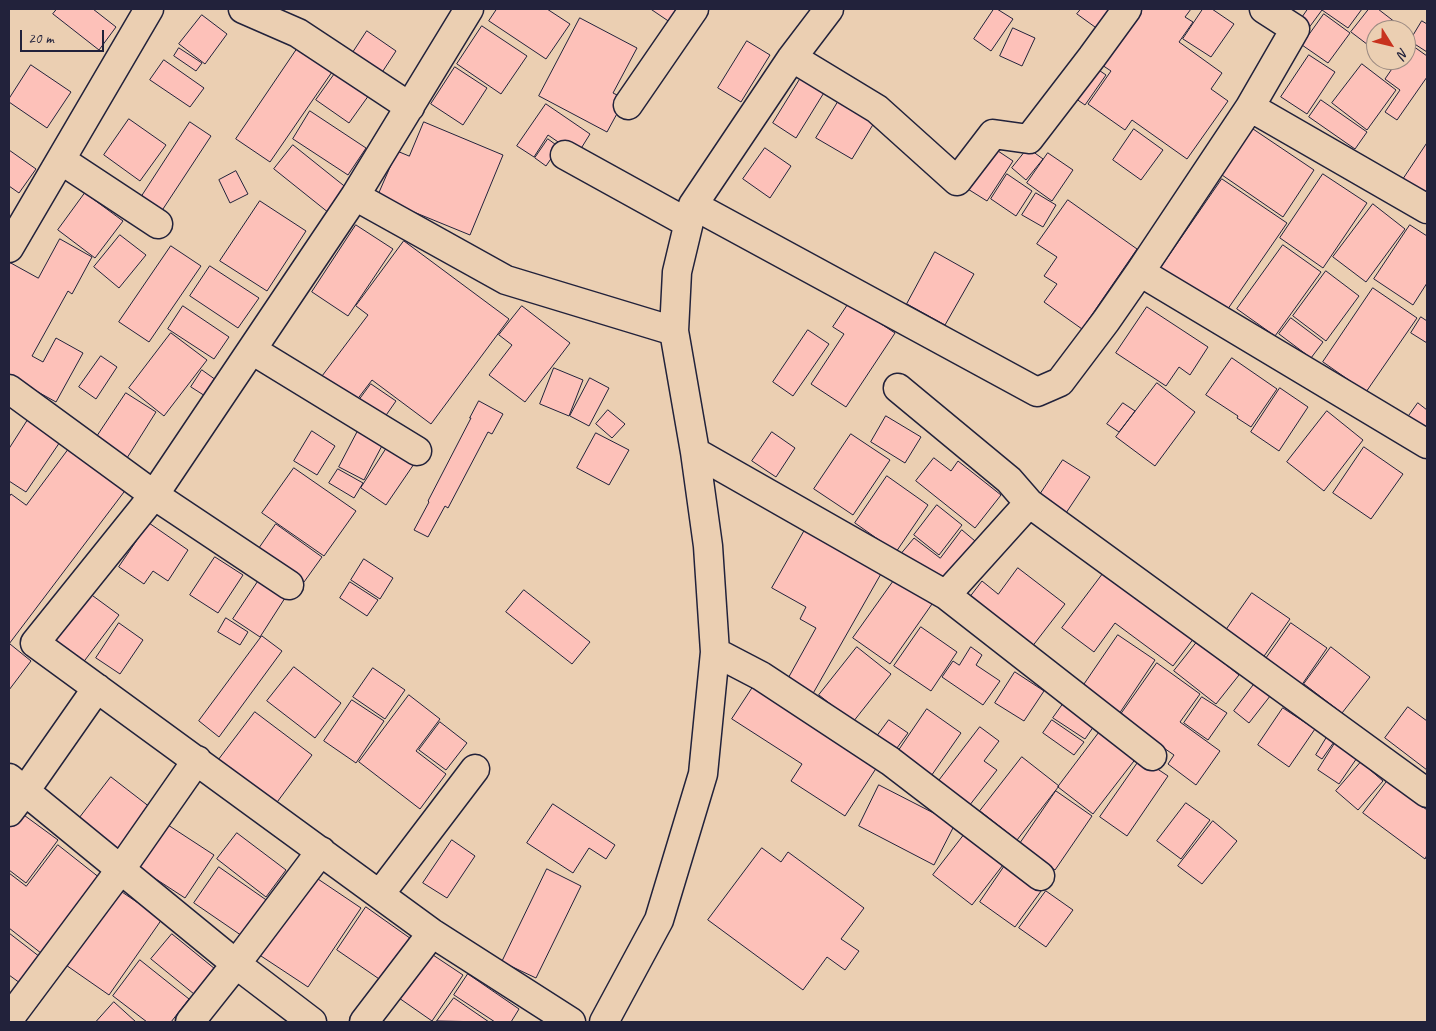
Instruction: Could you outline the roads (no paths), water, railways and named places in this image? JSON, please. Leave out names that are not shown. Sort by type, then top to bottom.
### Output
[{"type":"street","points":[[9,248],[150,9]]},
{"type":"street","points":[[243,9],[298,33],[410,106]]},
{"type":"street","points":[[469,9],[355,196],[154,495],[35,643],[432,933],[571,1022]]},
{"type":"street","points":[[628,105],[694,9]]},
{"type":"street","points":[[604,1022],[659,920],[665,901],[703,774],[715,652],[708,546],[695,452],[674,331],[677,272],[691,214],[793,58],[829,9]]},
{"type":"street","points":[[793,58],[877,109],[957,181],[993,134],[1029,139],[1127,9]]},
{"type":"street","points":[[565,155],[691,214],[1037,392],[1060,382],[1106,321],[1250,107],[1294,29],[1264,9]]},
{"type":"street","points":[[1250,107],[1427,209]]},
{"type":"street","points":[[61,160],[158,224]]},
{"type":"street","points":[[355,196],[506,280],[674,331]]},
{"type":"street","points":[[1140,272],[1427,444]]},
{"type":"street","points":[[252,350],[416,451]]},
{"type":"street","points":[[898,388],[1009,480],[1029,504],[1427,793]]},
{"type":"street","points":[[9,389],[154,495],[289,585]]},
{"type":"street","points":[[695,452],[946,595],[1152,756]]},
{"type":"street","points":[[946,595],[1029,504]]},
{"type":"street","points":[[715,652],[761,676],[890,761],[1040,876]]},
{"type":"street","points":[[97,688],[14,793],[121,869],[236,964],[312,1022]]},
{"type":"street","points":[[9,1019],[121,869],[197,760]]},
{"type":"street","points":[[380,894],[474,769]]},
{"type":"street","points":[[190,1022],[321,851]]},
{"type":"street","points":[[364,1022],[432,933]]}]
